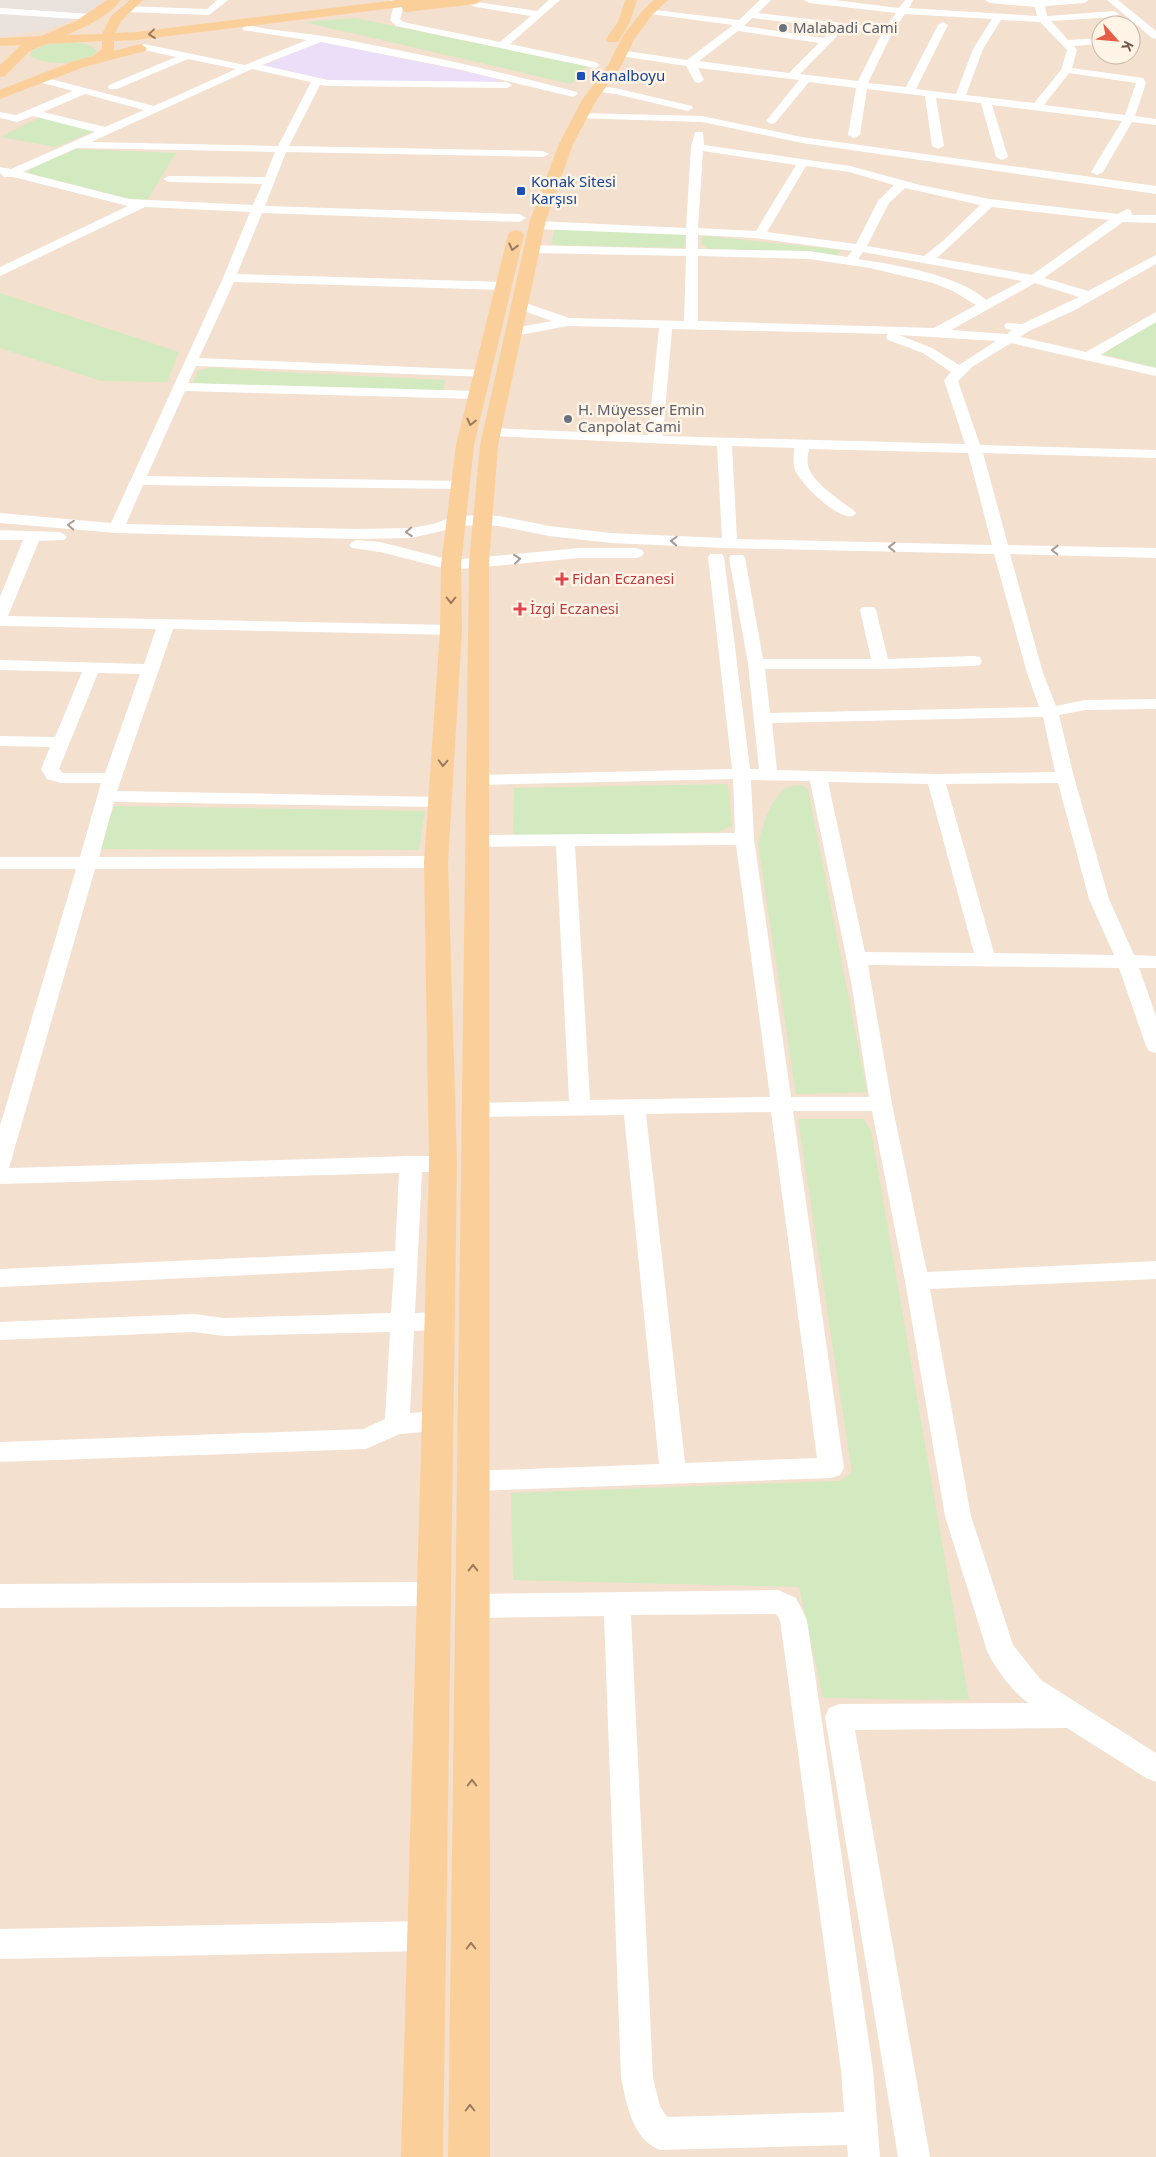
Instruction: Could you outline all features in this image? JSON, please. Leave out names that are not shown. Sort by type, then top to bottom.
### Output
[{"type":"main road","points":[[0,73],[6,61],[25,48],[115,0]]},
{"type":"main road","points":[[106,38],[116,20],[137,0]]},
{"type":"main road","points":[[0,42],[106,38],[426,0]]},
{"type":"main road","points":[[98,59],[144,47],[246,28],[396,4],[472,0]]},
{"type":"main road","points":[[530,231],[566,144],[624,22],[648,4]]},
{"type":"main road","points":[[0,95],[59,72],[78,71],[98,59],[108,50],[109,43],[106,38]]},
{"type":"main road","points":[[6,61],[28,64]]},
{"type":"main road","points":[[45,65],[78,71]]},
{"type":"main road","points":[[422,2157],[443,1164],[436,862],[451,630],[451,565],[465,445],[480,385],[512,295],[530,231],[543,154],[597,80]]},
{"type":"main road","points":[[470,2157],[479,563],[492,432],[514,332],[512,295]]},
{"type":"street","points":[[126,9],[209,12],[223,0]]},
{"type":"street","points":[[472,0],[476,4],[538,14]]},
{"type":"street","points":[[502,46],[555,0]]},
{"type":"street","points":[[690,63],[739,26],[766,0]]},
{"type":"street","points":[[809,0],[903,11],[998,17],[1043,19],[1114,14]]},
{"type":"street","points":[[854,135],[862,85],[894,21],[910,0]]},
{"type":"street","points":[[990,0],[1039,4],[1084,0]]},
{"type":"street","points":[[1112,0],[1151,27],[1156,36]]},
{"type":"street","points":[[396,4],[395,20],[400,24],[502,46],[702,119],[802,140],[1007,169],[1095,176],[1136,176]]},
{"type":"street","points":[[648,4],[739,26],[828,38],[886,36]]},
{"type":"street","points":[[1037,107],[1066,70],[1072,50],[1043,19],[1039,4]]},
{"type":"street","points":[[1102,5],[1114,14]]},
{"type":"street","points":[[0,11],[93,12]]},
{"type":"street","points":[[750,15],[840,26],[886,36]]},
{"type":"street","points":[[960,96],[985,29],[998,17]]},
{"type":"street","points":[[894,21],[910,22]]},
{"type":"street","points":[[909,91],[944,25]]},
{"type":"street","points":[[792,76],[840,26]]},
{"type":"street","points":[[246,28],[319,38],[479,69],[537,84]]},
{"type":"street","points":[[1141,36],[1156,48]]},
{"type":"street","points":[[0,178],[6,171],[106,131],[319,38]]},
{"type":"street","points":[[1067,43],[1091,42]]},
{"type":"street","points":[[144,47],[328,83],[537,84],[597,80],[662,60],[1156,122]]},
{"type":"street","points":[[113,88],[187,56]]},
{"type":"street","points":[[690,63],[696,87]]},
{"type":"street","points":[[686,108],[696,87],[715,66]]},
{"type":"street","points":[[1066,70],[1143,80],[1129,119],[1095,176],[1075,204]]},
{"type":"street","points":[[597,80],[616,91],[686,108],[775,122],[806,78]]},
{"type":"street","points":[[39,79],[154,109]]},
{"type":"street","points":[[116,528],[229,278],[282,149],[317,81]]},
{"type":"street","points":[[95,82],[170,102]]},
{"type":"street","points":[[0,114],[17,119],[83,91]]},
{"type":"street","points":[[930,93],[938,146]]},
{"type":"street","points":[[986,101],[1002,157]]},
{"type":"street","points":[[33,112],[106,131]]},
{"type":"street","points":[[690,324],[697,147],[702,119]]},
{"type":"street","points":[[73,145],[182,156],[282,149],[543,154]]},
{"type":"street","points":[[697,147],[850,169],[903,183],[984,198],[1075,204],[1120,218],[1156,219]]},
{"type":"street","points":[[849,147],[850,169]]},
{"type":"street","points":[[975,152],[1156,190]]},
{"type":"street","points":[[0,272],[157,194],[182,156]]},
{"type":"street","points":[[760,234],[803,162]]},
{"type":"street","points":[[996,181],[1007,169]]},
{"type":"street","points":[[6,171],[129,203],[157,194],[269,181]]},
{"type":"street","points":[[850,261],[860,248],[884,201],[903,183]]},
{"type":"street","points":[[157,194],[258,210],[530,231],[693,251],[783,253],[850,261],[938,282],[974,296],[985,306]]},
{"type":"street","points":[[928,259],[948,243],[984,198]]},
{"type":"street","points":[[936,332],[1034,279],[1131,210],[1156,207]]},
{"type":"street","points":[[530,231],[693,230],[760,234],[928,259],[1034,279],[1090,296]]},
{"type":"street","points":[[1156,259],[1090,296],[1024,328],[1010,339],[991,348],[958,371],[951,380],[974,448],[1035,673],[1050,712],[1064,777],[1099,899],[1127,962],[1156,1046]]},
{"type":"street","points":[[229,278],[512,295],[533,311],[568,322]]},
{"type":"street","points":[[1089,356],[1156,316]]},
{"type":"street","points":[[962,318],[1024,328]]},
{"type":"street","points":[[514,332],[568,322],[936,332],[1010,339],[1156,372]]},
{"type":"street","points":[[655,440],[666,324]]},
{"type":"street","points":[[867,329],[913,343],[941,358],[958,371]]},
{"type":"street","points":[[191,362],[480,385]]},
{"type":"street","points":[[180,387],[480,385]]},
{"type":"street","points":[[492,432],[655,440],[1156,454]]},
{"type":"street","points":[[724,441],[734,550],[756,664],[769,774]]},
{"type":"street","points":[[802,443],[801,467],[803,473],[813,484],[848,513]]},
{"type":"street","points":[[138,480],[460,485]]},
{"type":"street","points":[[0,518],[116,528],[366,534],[411,532],[438,528],[456,521],[482,520],[499,521],[548,531],[734,550],[1003,555],[1156,553]]},
{"type":"street","points":[[0,535],[327,543],[372,546],[451,565],[579,553],[626,552],[716,557],[734,550]]},
{"type":"street","points":[[0,616],[33,536]]},
{"type":"street","points":[[1003,555],[1156,563]]},
{"type":"street","points":[[474,1481],[831,1468],[745,839],[742,774],[716,557]]},
{"type":"street","points":[[868,610],[881,664]]},
{"type":"street","points":[[0,620],[451,630]]},
{"type":"street","points":[[0,1164],[110,787],[166,624]]},
{"type":"street","points":[[756,664],[881,664],[974,661]]},
{"type":"street","points":[[0,665],[150,669]]},
{"type":"street","points":[[92,668],[50,769],[54,775],[61,778],[110,787],[440,802]]},
{"type":"street","points":[[763,718],[1050,712],[1084,704],[1156,704]]},
{"type":"street","points":[[0,741],[62,742]]},
{"type":"street","points":[[478,780],[742,774],[936,780],[1064,777]]},
{"type":"street","points":[[818,775],[857,958],[881,1104],[918,1281],[958,1516],[1000,1651],[1031,1689],[1156,1769]]},
{"type":"street","points":[[936,780],[986,960]]},
{"type":"street","points":[[477,841],[745,839]]},
{"type":"street","points":[[565,840],[580,1108]]},
{"type":"street","points":[[0,863],[89,861],[436,862]]},
{"type":"street","points":[[857,958],[1156,962]]},
{"type":"street","points":[[476,1110],[881,1104]]},
{"type":"street","points":[[634,1107],[673,1474]]},
{"type":"street","points":[[397,1424],[411,1164]]},
{"type":"street","points":[[0,1176],[443,1164]]},
{"type":"street","points":[[0,1278],[406,1259]]},
{"type":"street","points":[[918,1281],[1156,1270]]},
{"type":"street","points":[[0,1331],[194,1323],[224,1327],[440,1321]]},
{"type":"street","points":[[0,1452],[366,1439],[397,1424],[437,1421]]},
{"type":"street","points":[[0,1596],[434,1594]]},
{"type":"street","points":[[473,1606],[778,1602],[786,1606],[794,1620],[856,2070],[864,2157]]},
{"type":"street","points":[[617,1604],[637,2078],[642,2104],[649,2122],[660,2134],[862,2128]]},
{"type":"street","points":[[914,2157],[839,1717],[1070,1714]]},
{"type":"street","points":[[0,1944],[426,1936]]},
{"type":"shaded area","points":[[0,0],[1156,0],[1156,2157],[0,2157]]},
{"type":"shaded area","points":[[0,0],[104,0],[94,9],[53,28],[0,37]]},
{"type":"shaded area","points":[[319,41],[500,79],[495,83],[328,82],[260,67]]},
{"type":"green space","points":[[355,18],[587,66],[571,84],[304,22]]},
{"type":"green space","points":[[73,42],[90,45],[97,51],[85,59],[65,63],[44,61],[30,55],[31,52],[43,45]]},
{"type":"green space","points":[[41,117],[94,131],[56,147],[0,137]]},
{"type":"green space","points":[[76,149],[176,153],[147,200],[122,198],[31,174],[26,170]]},
{"type":"green space","points":[[555,228],[686,234],[684,248],[551,245]]},
{"type":"green space","points":[[708,236],[841,250],[838,256],[790,251],[708,249],[701,244],[702,237]]},
{"type":"green space","points":[[0,293],[179,352],[167,382],[101,381],[0,348]]},
{"type":"green space","points":[[1156,321],[1156,368],[1103,354]]},
{"type":"green space","points":[[213,367],[445,380],[443,393],[192,384],[198,371]]},
{"type":"green space","points":[[728,784],[732,826],[718,832],[513,836],[514,788]]},
{"type":"green space","points":[[801,785],[808,789],[867,1092],[796,1094],[758,844],[768,812],[777,797],[789,787]]},
{"type":"green space","points":[[114,806],[425,811],[419,850],[99,849]]},
{"type":"green space","points":[[798,1119],[863,1119],[871,1130],[969,1700],[823,1698],[799,1587],[513,1580],[511,1493],[840,1481],[852,1473]]},
{"type":"place","name":"Malabadi Cami","points":[[783,28]]},
{"type":"place","name":"Kanalboyu","points":[[581,76]]},
{"type":"place","name":"Konak Sitesi Karşısı","points":[[521,191]]},
{"type":"place","name":"H. Müyesser Emin Canpolat Cami","points":[[568,419]]},
{"type":"place","name":"Fidan Eczanesi","points":[[562,579]]},
{"type":"place","name":"İzgi Eczanesi","points":[[520,609]]}]
